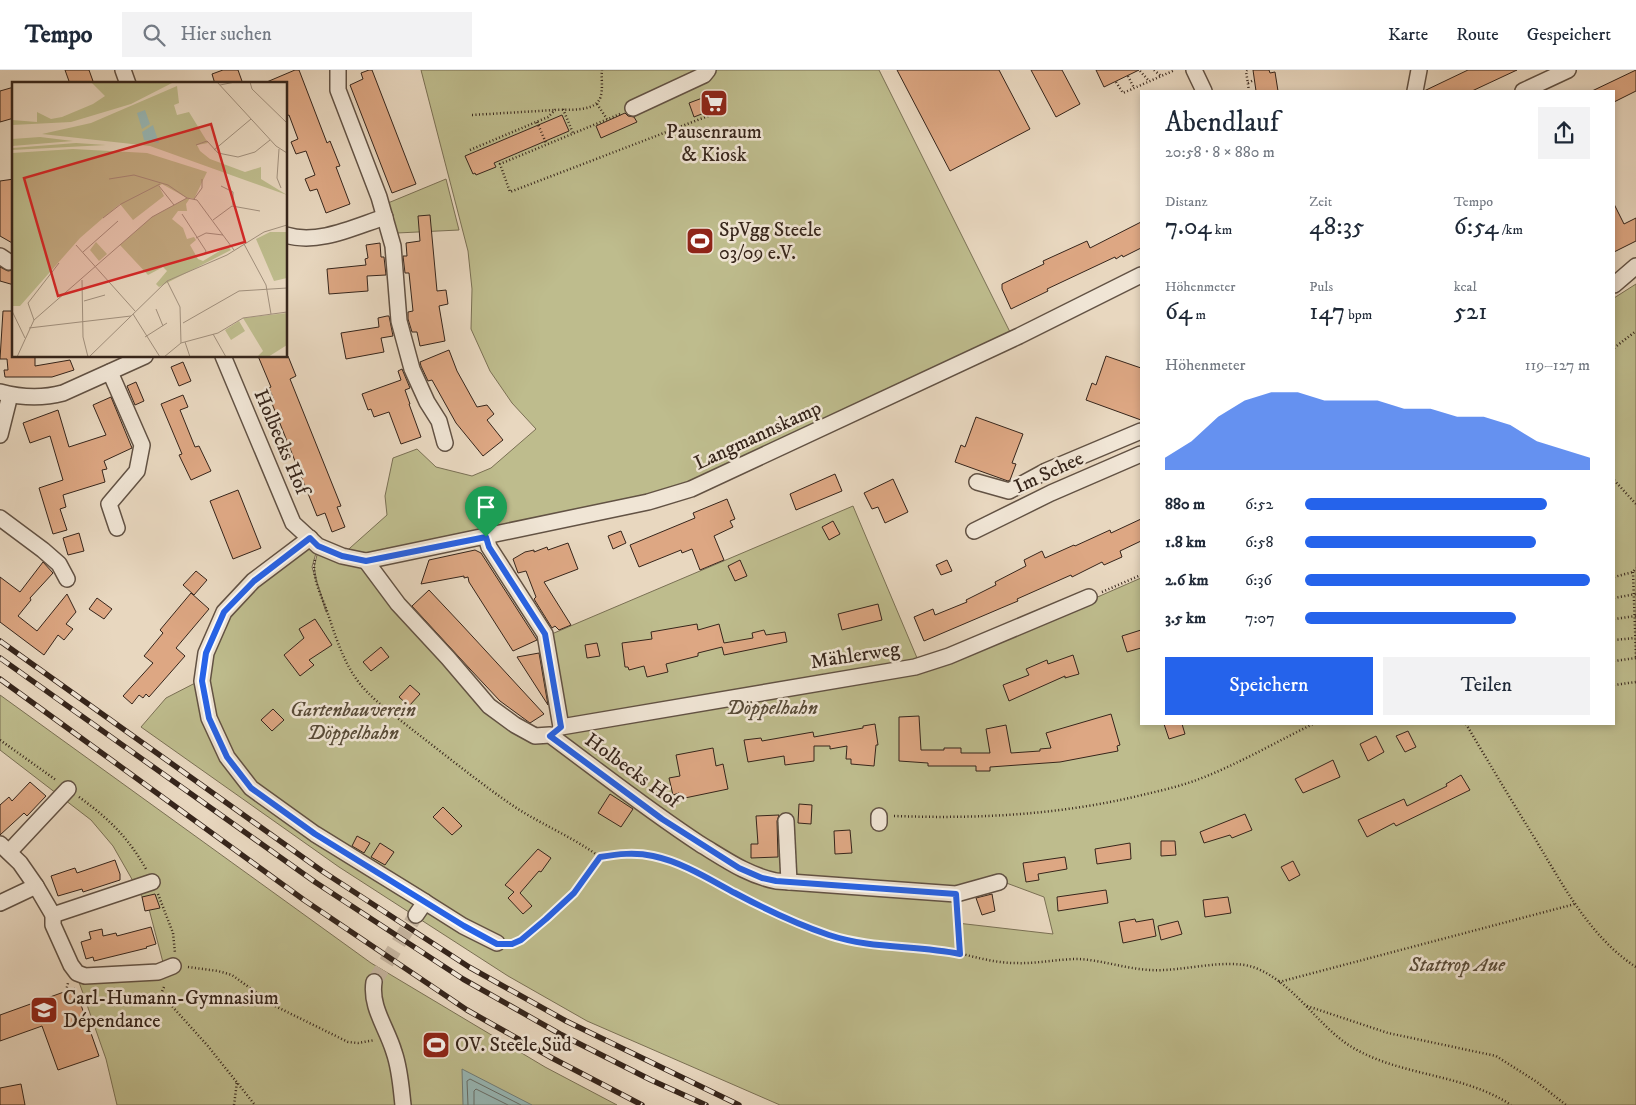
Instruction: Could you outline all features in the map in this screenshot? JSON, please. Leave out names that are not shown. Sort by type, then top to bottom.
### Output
[{"type":"street","points":[[123,70],[127,82]]},
{"type":"street","points":[[338,70],[338,90],[393,246],[399,321],[412,369],[427,402],[438,420],[445,442]]},
{"type":"street","points":[[633,108],[704,75],[708,70]]},
{"type":"street","points":[[1194,70],[1204,90]]},
{"type":"street","points":[[1415,90],[1419,70]]},
{"type":"street","points":[[1524,90],[1568,70]]},
{"type":"street","points":[[288,236],[295,238],[322,236],[384,217]]},
{"type":"street","points":[[1615,284],[1636,266]]},
{"type":"street","name":"Langmannskamp","points":[[366,561],[648,502],[692,489],[1019,336],[1140,276]]},
{"type":"street","points":[[0,435],[5,394],[24,398],[63,393],[141,358]]},
{"type":"street","name":"Holbecks Hof","points":[[224,358],[293,523],[314,542],[342,556],[366,561],[398,604],[489,706],[515,725],[535,736],[556,731],[662,819],[739,868],[762,878],[789,882],[956,894],[999,882]]},
{"type":"street","points":[[110,372],[142,446],[137,471],[109,504],[117,528]]},
{"type":"street","points":[[977,482],[1009,491],[1046,471],[1140,432]]},
{"type":"street","name":"Im Schee","points":[[974,531],[1051,493],[1140,454]]},
{"type":"street","points":[[0,518],[59,564],[67,579]]},
{"type":"street","points":[[486,537],[489,547],[545,634],[556,731]]},
{"type":"street","points":[[314,542],[254,581],[224,612],[206,653],[202,681],[209,718],[227,757],[251,788],[420,908],[464,926],[497,944]]},
{"type":"street","name":"Mählerweg","points":[[556,731],[915,666],[949,656],[1090,597]]},
{"type":"street","points":[[68,789],[4,848],[20,863],[53,915],[54,925],[71,965],[77,973],[85,976],[158,972],[173,966]]},
{"type":"street","points":[[786,821],[789,882]]},
{"type":"street","points":[[53,915],[152,882]]},
{"type":"street","points":[[0,903],[36,886]]},
{"type":"street","points":[[374,982],[372,994],[400,1072],[403,1105]]},
{"type":"path","points":[[472,114],[590,108],[597,104],[601,98],[602,70]]},
{"type":"path","points":[[1154,70],[1161,76]]},
{"type":"path","points":[[1116,82],[1123,93],[1175,70]]},
{"type":"path","points":[[1247,70],[1249,90]]},
{"type":"path","points":[[1140,71],[1149,81]]},
{"type":"path","points":[[1128,76],[1134,88]]},
{"type":"path","points":[[1248,83],[1254,80]]},
{"type":"path","points":[[597,104],[607,119]]},
{"type":"path","points":[[633,108],[500,164],[510,192],[716,113]]},
{"type":"path","points":[[563,109],[573,133]]},
{"type":"path","points":[[470,150],[548,117],[555,110]]},
{"type":"path","points":[[536,122],[546,144]]},
{"type":"path","points":[[1615,347],[1636,331]]},
{"type":"path","points":[[1615,481],[1636,504]]},
{"type":"path","points":[[314,542],[313,567],[316,582],[342,652],[353,675],[360,684],[398,719],[500,797],[588,848],[600,857],[631,853],[664,859],[691,870],[761,906],[813,929],[842,939],[882,945],[938,949],[1003,962],[1018,963],[1081,959],[1148,970],[1239,964],[1252,967],[1279,982],[1334,1034],[1360,1052],[1389,1065],[1483,1090],[1510,1105]]},
{"type":"path","points":[[1615,577],[1633,572],[1636,568]]},
{"type":"path","points":[[1615,661],[1636,658],[1633,572]]},
{"type":"path","points":[[1090,597],[1140,575]]},
{"type":"path","points":[[1615,598],[1634,594]]},
{"type":"path","points":[[1615,619],[1635,616]]},
{"type":"path","points":[[1615,640],[1635,638]]},
{"type":"path","points":[[1615,685],[1636,682]]},
{"type":"path","points":[[879,819],[1020,815],[1114,802],[1204,777],[1311,725]]},
{"type":"path","points":[[1467,725],[1574,904],[1610,946],[1636,967]]},
{"type":"path","points":[[0,740],[103,815],[134,849],[163,904],[173,933],[175,954],[173,966],[161,994],[207,1045],[255,1105]]},
{"type":"path","points":[[497,944],[512,944],[521,940],[546,919],[574,893],[600,857]]},
{"type":"path","points":[[956,894],[960,954]]},
{"type":"path","points":[[1279,982],[1574,904]]},
{"type":"path","points":[[173,966],[218,971],[232,975],[275,1006],[348,1042],[369,1042],[388,1036]]},
{"type":"path","points":[[1306,1006],[1388,1034],[1496,1056],[1537,1082],[1566,1105]]},
{"type":"path","points":[[234,1105],[236,1082]]},
{"type":"green space","name":"SpVgg Steele 03/09 e.V.","points":[[421,70],[879,70],[1013,338],[690,490],[399,554],[341,556],[387,515],[385,496],[393,458],[417,449],[436,467],[472,476],[491,468],[536,429],[512,403],[490,371],[471,329],[472,289],[468,251]]},
{"type":"green space","points":[[446,179],[459,230],[397,233],[388,203]]},
{"type":"green space","points":[[1636,284],[1636,1105],[780,1105],[587,1021],[508,976],[339,867],[141,727],[166,698],[201,680],[225,612],[309,538],[318,546],[312,567],[326,612],[314,567],[319,547],[366,561],[489,706],[535,736],[562,726],[547,636],[853,506],[920,665],[1093,599],[1140,578],[1140,725],[1615,725],[1615,297]],"holes":[[[1001,881],[1044,897],[1053,934],[957,923],[956,894]]]},
{"type":"green space","points":[[0,695],[371,963],[545,1067],[617,1105],[117,1105],[106,1059],[72,962],[79,969],[165,970],[149,909],[113,846],[91,820],[0,750]]},
{"type":"water","points":[[462,1069],[532,1105],[463,1105]]},
{"type":"building","points":[[65,70],[89,70],[93,82],[69,82]]},
{"type":"building","points":[[223,70],[238,70],[242,82],[214,82],[212,74]]},
{"type":"building","points":[[299,70],[327,143],[330,141],[340,166],[336,167],[350,204],[326,213],[317,189],[310,191],[305,179],[315,175],[306,151],[296,154],[291,142],[298,139],[288,115],[288,82],[267,82]]},
{"type":"building","points":[[372,70],[416,184],[392,193],[350,85],[363,79],[361,73]]},
{"type":"building","points":[[897,70],[999,70],[1030,129],[950,171]]},
{"type":"building","points":[[1031,70],[1062,70],[1080,104],[1056,117]]},
{"type":"building","points":[[1096,70],[1139,70],[1104,87]]},
{"type":"building","points":[[1253,70],[1275,72],[1278,90],[1256,90]]},
{"type":"building","points":[[1468,70],[1517,70],[1474,90],[1426,90]]},
{"type":"building","points":[[1636,70],[1636,91],[1615,102],[1615,90],[1594,90]]},
{"type":"building","points":[[12,88],[12,119],[0,122],[0,91]]},
{"type":"building","points":[[721,91],[727,104],[694,117],[689,103]]},
{"type":"building","points":[[625,113],[628,116],[634,117],[637,122],[601,138],[596,126]]},
{"type":"building","points":[[562,115],[569,131],[494,163],[496,167],[476,175],[475,173],[473,174],[465,156]]},
{"type":"building","points":[[12,179],[12,243],[0,236],[0,181]]},
{"type":"building","points":[[1615,206],[1624,224],[1636,218],[1636,241],[1615,252]]},
{"type":"building","points":[[430,215],[437,291],[446,290],[448,304],[439,306],[445,341],[420,346],[417,332],[412,332],[408,319],[408,312],[413,311],[409,273],[405,273],[403,256],[407,256],[406,243],[420,241],[418,216]]},
{"type":"building","points":[[1140,223],[1140,248],[1123,257],[1122,255],[1116,259],[1115,257],[1047,289],[1048,291],[1011,309],[1002,289],[1002,284],[1044,264],[1043,261],[1087,241],[1090,248]]},
{"type":"building","points":[[380,243],[381,257],[384,257],[386,275],[367,276],[368,291],[329,294],[327,269],[366,265],[365,259],[368,258],[366,245]]},
{"type":"building","points":[[0,267],[8,271],[12,270],[12,284],[0,281]]},
{"type":"building","points":[[3,311],[12,311],[12,358],[35,358],[35,366],[70,360],[74,370],[52,377],[5,377],[4,370],[8,370],[7,359],[0,359]]},
{"type":"building","points":[[389,316],[393,336],[381,338],[384,352],[346,359],[341,333],[379,327],[378,318]]},
{"type":"building","points":[[449,350],[457,371],[477,407],[487,405],[494,414],[487,420],[503,440],[483,456],[456,423],[432,380],[428,381],[421,366],[420,362]]},
{"type":"building","points":[[288,356],[296,376],[290,379],[341,506],[337,507],[345,527],[332,532],[325,513],[317,516],[271,401],[274,400],[269,388],[271,387],[259,358],[288,358]]},
{"type":"building","points":[[1106,356],[1140,368],[1140,420],[1086,400],[1092,383],[1096,385]]},
{"type":"building","points":[[183,362],[191,381],[179,386],[171,367]]},
{"type":"building","points":[[402,369],[410,388],[405,390],[421,437],[401,444],[389,412],[374,417],[371,409],[368,410],[362,394],[401,380],[398,371]]},
{"type":"building","points":[[136,382],[144,401],[135,405],[127,386]]},
{"type":"building","points":[[183,395],[188,407],[180,410],[195,447],[199,446],[211,471],[191,480],[179,455],[182,454],[161,404]]},
{"type":"building","points":[[111,397],[132,448],[104,461],[107,469],[102,470],[105,482],[63,495],[66,507],[60,509],[67,530],[53,534],[39,488],[63,480],[50,436],[30,443],[23,423],[58,410],[69,447],[106,435],[93,405]]},
{"type":"building","points":[[976,417],[1023,434],[1012,463],[1016,464],[1010,480],[1008,481],[955,462],[961,445],[965,447]]},
{"type":"building","points":[[835,474],[842,491],[796,510],[790,494]]},
{"type":"building","points":[[893,479],[908,512],[885,523],[878,507],[872,509],[864,493]]},
{"type":"building","points":[[238,490],[261,548],[233,559],[210,501]]},
{"type":"building","points":[[727,499],[735,519],[730,521],[733,527],[714,536],[724,560],[700,570],[692,549],[682,553],[681,550],[639,567],[630,545],[695,518],[693,513]]},
{"type":"building","points":[[1140,519],[1140,541],[1120,551],[1122,557],[1104,565],[1102,562],[1072,577],[1071,575],[1017,599],[1018,601],[924,641],[914,617],[933,609],[935,615],[967,602],[966,600],[996,585],[995,582],[1026,566],[1024,560],[1042,551],[1045,558],[1110,530],[1111,533]]},
{"type":"building","points":[[833,521],[840,534],[829,540],[822,527]]},
{"type":"building","points":[[621,531],[626,543],[613,549],[608,536]]},
{"type":"building","points":[[79,533],[84,551],[68,555],[63,538]]},
{"type":"building","points":[[568,543],[578,569],[544,582],[571,625],[559,630],[555,626],[552,628],[534,599],[536,597],[526,571],[518,573],[513,559],[525,552],[534,550],[534,552],[547,547],[548,550]]},
{"type":"building","points":[[475,550],[481,553],[537,640],[513,651],[469,582],[468,577],[464,578],[464,576],[421,584],[429,560]]},
{"type":"building","points":[[740,560],[747,576],[735,581],[728,566]]},
{"type":"building","points":[[947,560],[952,571],[941,575],[936,565]]},
{"type":"building","points":[[43,562],[53,573],[30,598],[31,600],[18,616],[37,631],[67,594],[76,612],[66,624],[73,629],[64,640],[58,635],[44,655],[0,622],[0,577],[20,592]]},
{"type":"building","points":[[196,571],[207,580],[194,595],[183,585]]},
{"type":"building","points":[[429,590],[544,714],[530,723],[500,701],[470,669],[412,606]]},
{"type":"building","points":[[191,593],[209,609],[176,648],[185,656],[149,697],[146,694],[143,698],[139,695],[132,704],[123,696],[153,663],[144,656],[163,633],[160,630]]},
{"type":"building","points":[[97,598],[112,609],[104,619],[89,609]]},
{"type":"building","points":[[878,604],[882,620],[842,630],[838,614]]},
{"type":"building","points":[[315,619],[332,645],[309,660],[314,665],[300,676],[284,655],[304,638],[299,629]]},
{"type":"building","points":[[697,624],[698,630],[719,624],[724,643],[753,638],[752,633],[764,630],[766,635],[785,632],[787,642],[724,655],[722,647],[698,653],[698,656],[666,664],[668,672],[647,677],[644,666],[629,670],[628,667],[625,667],[622,643],[652,639],[651,632]]},
{"type":"building","points":[[1140,630],[1140,648],[1127,652],[1122,636]]},
{"type":"building","points":[[597,643],[600,656],[587,658],[585,645]]},
{"type":"building","points":[[381,647],[389,657],[371,671],[363,662]]},
{"type":"building","points":[[539,653],[548,705],[517,657]]},
{"type":"building","points":[[1073,655],[1079,674],[1065,678],[1065,676],[1009,701],[1003,685],[1029,675],[1026,669],[1047,660],[1048,664]]},
{"type":"building","points":[[410,685],[420,694],[409,706],[399,697]]},
{"type":"building","points":[[273,709],[284,720],[272,731],[261,720]]},
{"type":"building","points":[[1111,714],[1120,745],[1117,746],[1118,751],[1060,762],[990,767],[990,771],[976,771],[976,766],[928,766],[928,763],[899,761],[899,717],[919,716],[921,750],[961,748],[961,753],[990,753],[986,729],[1006,725],[1011,753],[1040,751],[1040,749],[1051,748],[1046,733]]},
{"type":"building","points":[[875,724],[878,745],[876,745],[874,766],[851,764],[851,759],[846,759],[847,746],[830,749],[830,746],[814,746],[814,761],[785,765],[784,756],[748,762],[744,740],[761,738],[762,741],[813,732],[814,737]]},
{"type":"building","points":[[1164,725],[1182,725],[1185,734],[1169,739]]},
{"type":"building","points":[[1408,731],[1416,747],[1405,752],[1396,736]]},
{"type":"building","points":[[1376,736],[1384,752],[1368,761],[1360,744]]},
{"type":"building","points":[[713,748],[716,766],[723,764],[728,789],[680,799],[679,793],[673,795],[669,778],[680,776],[676,755]]},
{"type":"building","points":[[1333,760],[1340,777],[1303,793],[1295,779]]},
{"type":"building","points":[[1461,775],[1470,790],[1396,826],[1394,823],[1367,837],[1358,820],[1404,799],[1407,806],[1447,786],[1446,784]]},
{"type":"building","points":[[30,782],[46,796],[27,816],[24,813],[0,835],[0,805],[9,797],[12,801]]},
{"type":"building","points":[[610,794],[633,809],[621,827],[598,813]]},
{"type":"building","points":[[799,804],[812,805],[811,824],[798,823]]},
{"type":"building","points":[[443,807],[462,826],[452,835],[433,817]]},
{"type":"building","points":[[1245,814],[1252,830],[1232,838],[1230,835],[1204,843],[1200,832]]},
{"type":"building","points":[[779,815],[777,821],[778,857],[751,858],[751,844],[758,844],[756,816]]},
{"type":"building","points":[[850,830],[852,853],[835,854],[834,831]]},
{"type":"building","points":[[357,836],[370,843],[364,853],[352,846]]},
{"type":"building","points":[[1161,841],[1175,841],[1176,855],[1161,856]]},
{"type":"building","points":[[380,843],[394,852],[385,865],[371,857]]},
{"type":"building","points":[[1130,843],[1131,859],[1097,864],[1095,849]]},
{"type":"building","points":[[538,849],[551,858],[541,872],[539,871],[520,893],[532,906],[523,914],[508,898],[514,892],[505,885]]},
{"type":"building","points":[[1065,857],[1067,869],[1038,874],[1039,880],[1026,882],[1023,863]]},
{"type":"building","points":[[115,860],[120,880],[83,892],[82,889],[58,896],[51,876],[75,868],[77,873]]},
{"type":"building","points":[[1293,861],[1300,875],[1289,881],[1281,867]]},
{"type":"building","points":[[1106,890],[1108,903],[1058,911],[1057,897]]},
{"type":"building","points":[[155,894],[160,908],[145,911],[142,897]]},
{"type":"building","points":[[992,894],[995,911],[982,915],[976,898]]},
{"type":"building","points":[[1228,897],[1231,913],[1205,917],[1203,900]]},
{"type":"building","points":[[1135,919],[1136,922],[1153,919],[1156,936],[1123,943],[1119,922]]},
{"type":"building","points":[[1178,921],[1182,934],[1161,940],[1158,926]]},
{"type":"building","points":[[151,927],[156,944],[94,961],[93,957],[86,959],[81,942],[91,939],[89,932],[102,929],[103,936],[116,933],[117,936]]},
{"type":"building","points":[[75,988],[99,1056],[58,1070],[42,1026],[0,1041],[0,1015]]},
{"type":"building","points":[[21,1084],[25,1105],[0,1105],[0,1088]]},
{"type":"tunnel","points":[[374,982],[416,915]]},
{"type":"railway","points":[[0,641],[322,871],[469,967],[566,1021],[739,1105]]},
{"type":"railway","points":[[0,658],[315,882],[463,979],[560,1034],[651,1080],[706,1105]]},
{"type":"railway","points":[[0,679],[304,900],[467,1010],[552,1058],[642,1105]]},
{"type":"place","name":"Pausenraum & Kiosk","points":[[714,103]]},
{"type":"place","name":"SpVgg Steele 03/09 e.V.","points":[[700,241]]},
{"type":"place","name":"Carl-Humann-Gymnasium Dépendance","points":[[44,1010]]},
{"type":"place","name":"OV. Steele Süd","points":[[436,1045]]},
{"type":"route","points":[[486,537],[489,547],[545,634],[561,727],[550,736],[662,819],[750,874],[776,881],[956,894],[960,954],[938,949],[855,942],[828,935],[761,906],[676,863],[652,856],[631,853],[600,857],[564,904],[521,940],[512,944],[497,944],[464,926],[315,834],[251,788],[227,757],[209,718],[202,681],[206,653],[224,612],[254,581],[310,538],[318,546],[342,556],[366,561],[486,537]]},
{"type":"park label","name":"Döppelhahn","points":[[772,708]]},
{"type":"park label","name":"Gartenbauverein Döppelhahn","points":[[353,722]]},
{"type":"park label","name":"Stattrop Aue","points":[[1457,965]]}]
